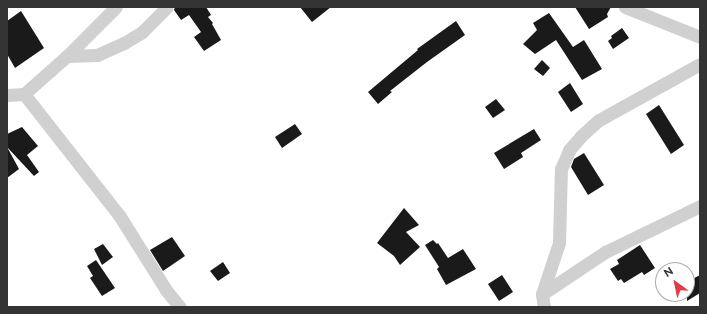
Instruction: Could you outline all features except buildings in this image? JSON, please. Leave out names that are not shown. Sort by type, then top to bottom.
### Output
[{"type":"street","points":[[7,95],[24,94],[67,56],[116,7]]},
{"type":"street","points":[[67,56],[96,55],[124,43],[142,32],[156,20],[167,7]]},
{"type":"street","points":[[625,7],[700,37]]},
{"type":"street","points":[[544,307],[542,294],[558,244],[561,169],[569,150],[581,136],[599,120],[700,64]]},
{"type":"street","points":[[24,94],[119,215],[166,290],[180,307]]},
{"type":"street","points":[[542,294],[605,252],[700,206]]}]
